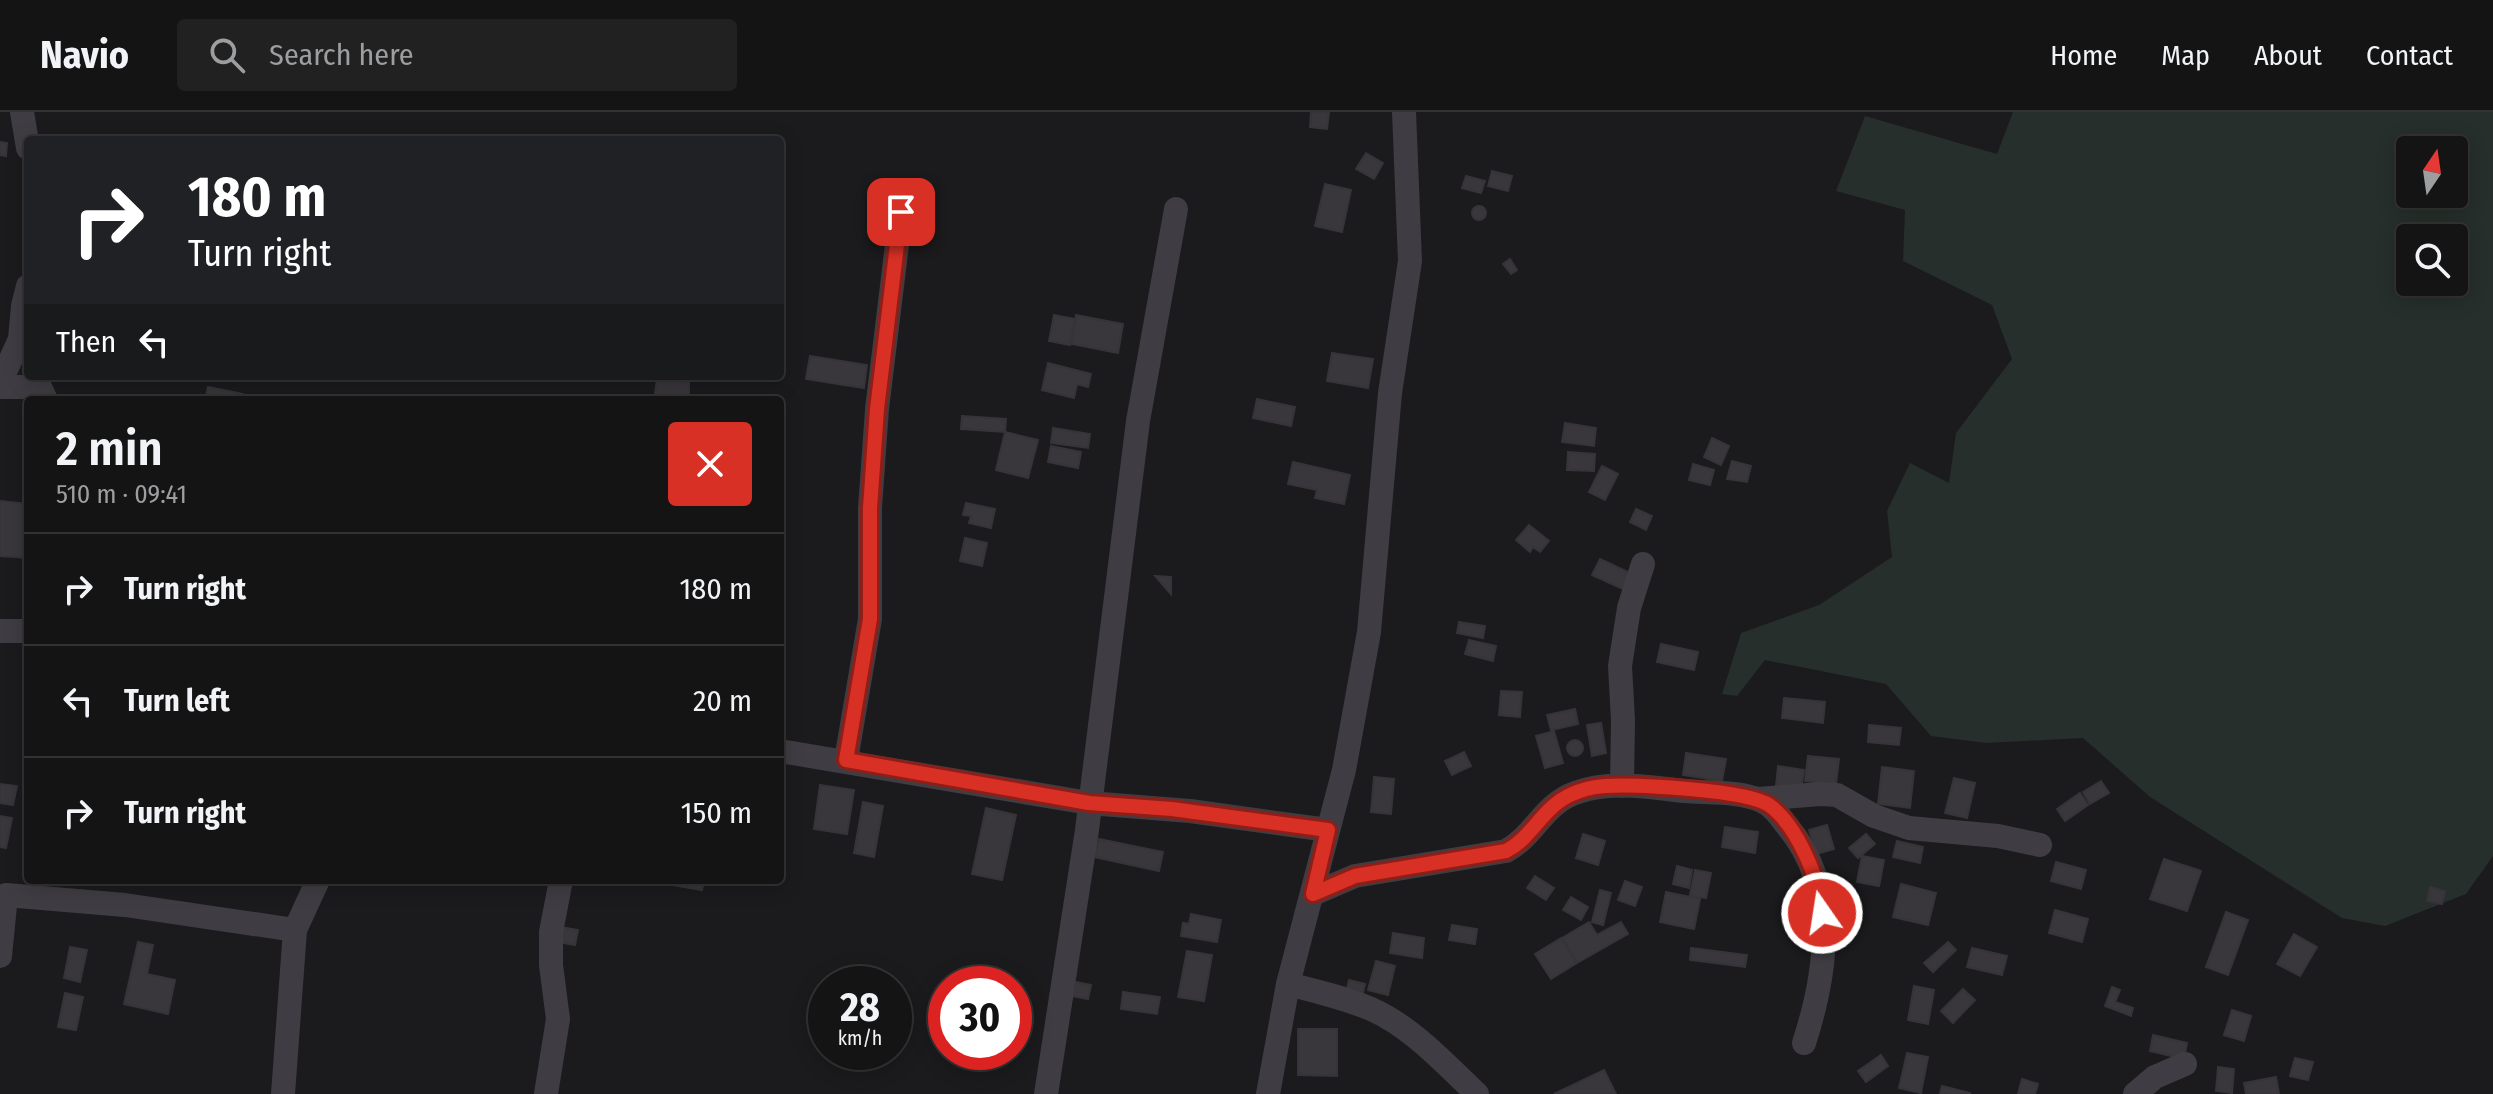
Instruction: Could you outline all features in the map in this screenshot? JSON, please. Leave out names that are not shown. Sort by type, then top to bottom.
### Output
[{"type":"street","points":[[22,112],[26,136]]},
{"type":"street","points":[[1265,1091],[1288,984],[1344,770],[1369,632],[1377,569],[1390,393],[1410,261],[1404,112]]},
{"type":"street","points":[[1046,1094],[1077,899],[1142,393],[1176,209]]},
{"type":"street","points":[[846,760],[870,619],[870,508],[877,409],[901,212]]},
{"type":"street","points":[[24,302],[24,349],[0,385],[40,388]]},
{"type":"street","points":[[1622,786],[1620,666],[1629,608],[1643,564]]},
{"type":"street","points":[[0,631],[24,631]]},
{"type":"street","points":[[784,752],[1089,803],[1178,809],[1328,830]]},
{"type":"street","points":[[1313,894],[1355,876],[1506,851],[1521,841],[1549,809],[1570,795],[1594,788],[1622,786],[1758,799],[1837,795],[1874,816],[1909,828],[1998,836],[2040,845]]},
{"type":"street","points":[[1758,799],[1774,809],[1795,835],[1822,902],[1823,968],[1804,1043]]},
{"type":"street","points":[[283,1094],[295,930],[316,884]]},
{"type":"street","points":[[546,1094],[558,1019],[551,965],[551,932],[560,884]]},
{"type":"street","points":[[0,956],[6,895],[125,905],[295,930]]},
{"type":"street","points":[[1288,984],[1372,1009],[1393,1021],[1426,1046],[1477,1094]]},
{"type":"street","points":[[2135,1094],[2155,1077],[2185,1064]]},
{"type":"shaded area","points":[[2013,112],[2493,112],[2493,856],[2466,894],[2385,926],[2342,918],[2150,797],[2083,738],[1986,743],[1931,736],[1886,684],[1765,660],[1737,696],[1722,694],[1741,633],[1819,605],[1892,557],[1887,511],[1910,463],[1949,483],[1956,433],[2012,359],[1992,305],[1903,261],[1905,210],[1836,191],[1865,116],[1997,154]]},
{"type":"building","points":[[1311,112],[1329,112],[1327,129],[1310,127]]},
{"type":"building","points":[[0,142],[7,143],[6,156],[0,155]]},
{"type":"building","points":[[1366,153],[1383,163],[1374,179],[1356,169]]},
{"type":"building","points":[[1492,171],[1512,176],[1508,191],[1488,186]]},
{"type":"building","points":[[1466,176],[1485,181],[1481,193],[1462,188]]},
{"type":"building","points":[[1325,184],[1351,190],[1342,232],[1315,226]]},
{"type":"building","points":[[1479,206],[1486,213],[1479,220],[1472,213]]},
{"type":"building","points":[[1510,259],[1517,270],[1511,274],[1503,264]]},
{"type":"building","points":[[1054,315],[1075,319],[1070,345],[1049,341]]},
{"type":"building","points":[[1076,315],[1123,324],[1118,353],[1072,344]]},
{"type":"building","points":[[1332,353],[1373,359],[1368,388],[1327,381]]},
{"type":"building","points":[[810,356],[867,365],[864,388],[806,379]]},
{"type":"building","points":[[1048,363],[1091,374],[1088,387],[1077,384],[1074,398],[1042,390]]},
{"type":"building","points":[[657,380],[689,383],[689,396],[655,396]]},
{"type":"building","points":[[208,387],[243,394],[242,396],[206,396]]},
{"type":"building","points":[[1257,399],[1295,407],[1291,426],[1253,418]]},
{"type":"building","points":[[962,416],[1006,419],[1005,432],[961,429]]},
{"type":"building","points":[[1565,423],[1596,428],[1594,446],[1562,442]]},
{"type":"building","points":[[1053,428],[1090,434],[1088,448],[1051,443]]},
{"type":"building","points":[[1005,432],[1038,440],[1028,478],[996,470]]},
{"type":"building","points":[[1712,438],[1729,446],[1721,465],[1704,457]]},
{"type":"building","points":[[1051,446],[1081,452],[1078,468],[1048,462]]},
{"type":"building","points":[[1568,452],[1595,454],[1594,471],[1567,470]]},
{"type":"building","points":[[1732,461],[1751,466],[1747,482],[1727,479]]},
{"type":"building","points":[[1293,462],[1350,475],[1344,504],[1315,498],[1317,490],[1288,484]]},
{"type":"building","points":[[1693,464],[1714,470],[1710,485],[1689,480]]},
{"type":"building","points":[[1602,466],[1618,474],[1605,500],[1589,492]]},
{"type":"building","points":[[0,501],[24,504],[24,558],[0,556]]},
{"type":"building","points":[[966,503],[995,509],[991,528],[969,523],[971,516],[963,515]]},
{"type":"building","points":[[1636,509],[1652,516],[1646,530],[1630,522]]},
{"type":"building","points":[[1529,525],[1549,541],[1540,552],[1533,547],[1530,552],[1516,540]]},
{"type":"building","points":[[965,538],[987,543],[982,566],[960,561]]},
{"type":"building","points":[[1600,559],[1632,574],[1625,590],[1592,575]]},
{"type":"building","points":[[1155,576],[1171,577],[1171,594]]},
{"type":"building","points":[[1459,622],[1485,626],[1483,638],[1457,633]]},
{"type":"building","points":[[1469,640],[1496,646],[1493,661],[1465,654]]},
{"type":"building","points":[[1661,644],[1698,652],[1694,670],[1657,662]]},
{"type":"building","points":[[1501,691],[1522,692],[1520,717],[1499,715]]},
{"type":"building","points":[[1784,698],[1825,702],[1823,723],[1782,718]]},
{"type":"building","points":[[1575,709],[1578,724],[1551,730],[1547,715]]},
{"type":"building","points":[[1601,723],[1606,753],[1592,756],[1587,725]]},
{"type":"building","points":[[1869,725],[1901,728],[1899,745],[1868,742]]},
{"type":"building","points":[[1554,731],[1563,763],[1545,768],[1536,736]]},
{"type":"building","points":[[1572,740],[1578,740],[1583,748],[1581,754],[1572,756],[1567,751],[1567,745]]},
{"type":"building","points":[[1464,752],[1471,766],[1452,775],[1445,761]]},
{"type":"building","points":[[1686,753],[1726,759],[1722,781],[1683,775]]},
{"type":"building","points":[[1808,756],[1839,759],[1836,785],[1805,781]]},
{"type":"building","points":[[1778,766],[1804,770],[1801,789],[1776,786]]},
{"type":"building","points":[[1882,767],[1914,771],[1910,808],[1878,804]]},
{"type":"building","points":[[1374,777],[1394,779],[1391,814],[1371,812]]},
{"type":"building","points":[[1954,778],[1975,783],[1967,818],[1945,813]]},
{"type":"building","points":[[2101,781],[2109,793],[2090,804],[2083,792]]},
{"type":"building","points":[[0,784],[17,786],[13,805],[0,803]]},
{"type":"building","points":[[820,785],[854,790],[847,834],[814,829]]},
{"type":"building","points":[[2080,793],[2088,805],[2065,821],[2057,809]]},
{"type":"building","points":[[863,802],[883,806],[874,857],[854,853]]},
{"type":"building","points":[[986,808],[1016,815],[1002,880],[972,874]]},
{"type":"building","points":[[0,816],[12,818],[6,848],[0,847]]},
{"type":"building","points":[[1827,825],[1834,849],[1816,854],[1809,830]]},
{"type":"building","points":[[1725,827],[1758,832],[1755,853],[1722,847]]},
{"type":"building","points":[[1583,834],[1605,841],[1598,865],[1576,858]]},
{"type":"building","points":[[1866,834],[1875,844],[1858,858],[1849,848]]},
{"type":"building","points":[[1099,839],[1163,852],[1159,871],[1094,857]]},
{"type":"building","points":[[1897,841],[1923,847],[1920,863],[1893,857]]},
{"type":"building","points":[[1862,856],[1884,860],[1879,886],[1857,882]]},
{"type":"building","points":[[2164,859],[2201,871],[2187,911],[2150,899]]},
{"type":"building","points":[[2056,862],[2086,870],[2081,889],[2051,881]]},
{"type":"building","points":[[1677,866],[1692,870],[1689,888],[1673,884]]},
{"type":"building","points":[[1695,870],[1711,873],[1706,898],[1690,895]]},
{"type":"building","points":[[1535,876],[1554,888],[1546,900],[1527,888]]},
{"type":"building","points":[[1625,881],[1642,887],[1635,906],[1618,900]]},
{"type":"building","points":[[667,884],[703,884],[702,890]]},
{"type":"building","points":[[1901,884],[1936,893],[1928,925],[1893,917]]},
{"type":"building","points":[[2430,887],[2445,891],[2442,904],[2427,901]]},
{"type":"building","points":[[1600,890],[1611,893],[1603,925],[1592,922]]},
{"type":"building","points":[[1666,892],[1700,899],[1694,929],[1660,922]]},
{"type":"building","points":[[1571,897],[1588,907],[1581,920],[1563,910]]},
{"type":"building","points":[[2055,910],[2088,919],[2082,942],[2049,933]]},
{"type":"building","points":[[2226,912],[2248,920],[2228,975],[2206,967]]},
{"type":"building","points":[[1191,914],[1221,920],[1217,942],[1181,936],[1183,923],[1189,924]]},
{"type":"building","points":[[1589,922],[1597,935],[1621,922],[1628,934],[1577,963],[1562,938]]},
{"type":"building","points":[[1452,925],[1477,929],[1475,944],[1449,940]]},
{"type":"building","points":[[561,927],[578,930],[575,945],[558,942]]},
{"type":"building","points":[[1393,933],[1424,938],[1422,958],[1390,953]]},
{"type":"building","points":[[2294,934],[2317,947],[2300,976],[2277,964]]},
{"type":"building","points":[[1561,938],[1577,963],[1551,979],[1535,954]]},
{"type":"building","points":[[138,942],[153,945],[147,974],[175,980],[168,1014],[124,1004]]},
{"type":"building","points":[[1948,942],[1956,950],[1933,972],[1924,963]]},
{"type":"building","points":[[70,947],[87,950],[80,982],[64,978]]},
{"type":"building","points":[[1691,948],[1747,955],[1745,967],[1690,960]]},
{"type":"building","points":[[1972,948],[2007,956],[2002,975],[1967,967]]},
{"type":"building","points":[[1187,951],[1212,955],[1204,1001],[1178,997]]},
{"type":"building","points":[[1376,961],[1395,966],[1388,995],[1368,990]]},
{"type":"building","points":[[1349,980],[1365,984],[1362,997],[1346,993]]},
{"type":"building","points":[[1076,982],[1091,985],[1088,999],[1072,996]]},
{"type":"building","points":[[1914,986],[1934,990],[1928,1024],[1908,1020]]},
{"type":"building","points":[[2112,987],[2120,990],[2115,1002],[2133,1008],[2131,1016],[2105,1006]]},
{"type":"building","points":[[1963,989],[1975,1000],[1953,1023],[1941,1011]]},
{"type":"building","points":[[1123,992],[1160,997],[1157,1014],[1121,1009]]},
{"type":"building","points":[[65,993],[83,997],[76,1030],[58,1027]]},
{"type":"building","points":[[2232,1010],[2251,1016],[2244,1041],[2224,1035]]},
{"type":"building","points":[[1298,1029],[1337,1029],[1337,1076],[1298,1075]]},
{"type":"building","points":[[2153,1035],[2187,1043],[2184,1059],[2150,1051]]},
{"type":"building","points":[[1907,1053],[1928,1057],[1921,1093],[1899,1088]]},
{"type":"building","points":[[1881,1055],[1888,1066],[1866,1082],[1858,1071]]},
{"type":"building","points":[[2295,1058],[2313,1062],[2308,1080],[2290,1076]]},
{"type":"building","points":[[2218,1067],[2234,1069],[2232,1093],[2216,1091]]},
{"type":"building","points":[[1604,1070],[1616,1094],[1554,1094]]},
{"type":"building","points":[[2276,1077],[2279,1094],[2246,1094],[2244,1083]]},
{"type":"building","points":[[2022,1079],[2038,1084],[2035,1094],[2018,1094]]},
{"type":"building","points":[[1942,1086],[1970,1093],[1970,1094],[1940,1094]]},
{"type":"route","points":[[901,212],[877,409],[870,508],[870,619],[846,760],[1089,803],[1172,809],[1328,830],[1313,894],[1355,876],[1506,851],[1515,847],[1549,809],[1579,791],[1608,786],[1650,787],[1748,797],[1767,803],[1795,835],[1813,874],[1822,902],[1822,913]]}]
